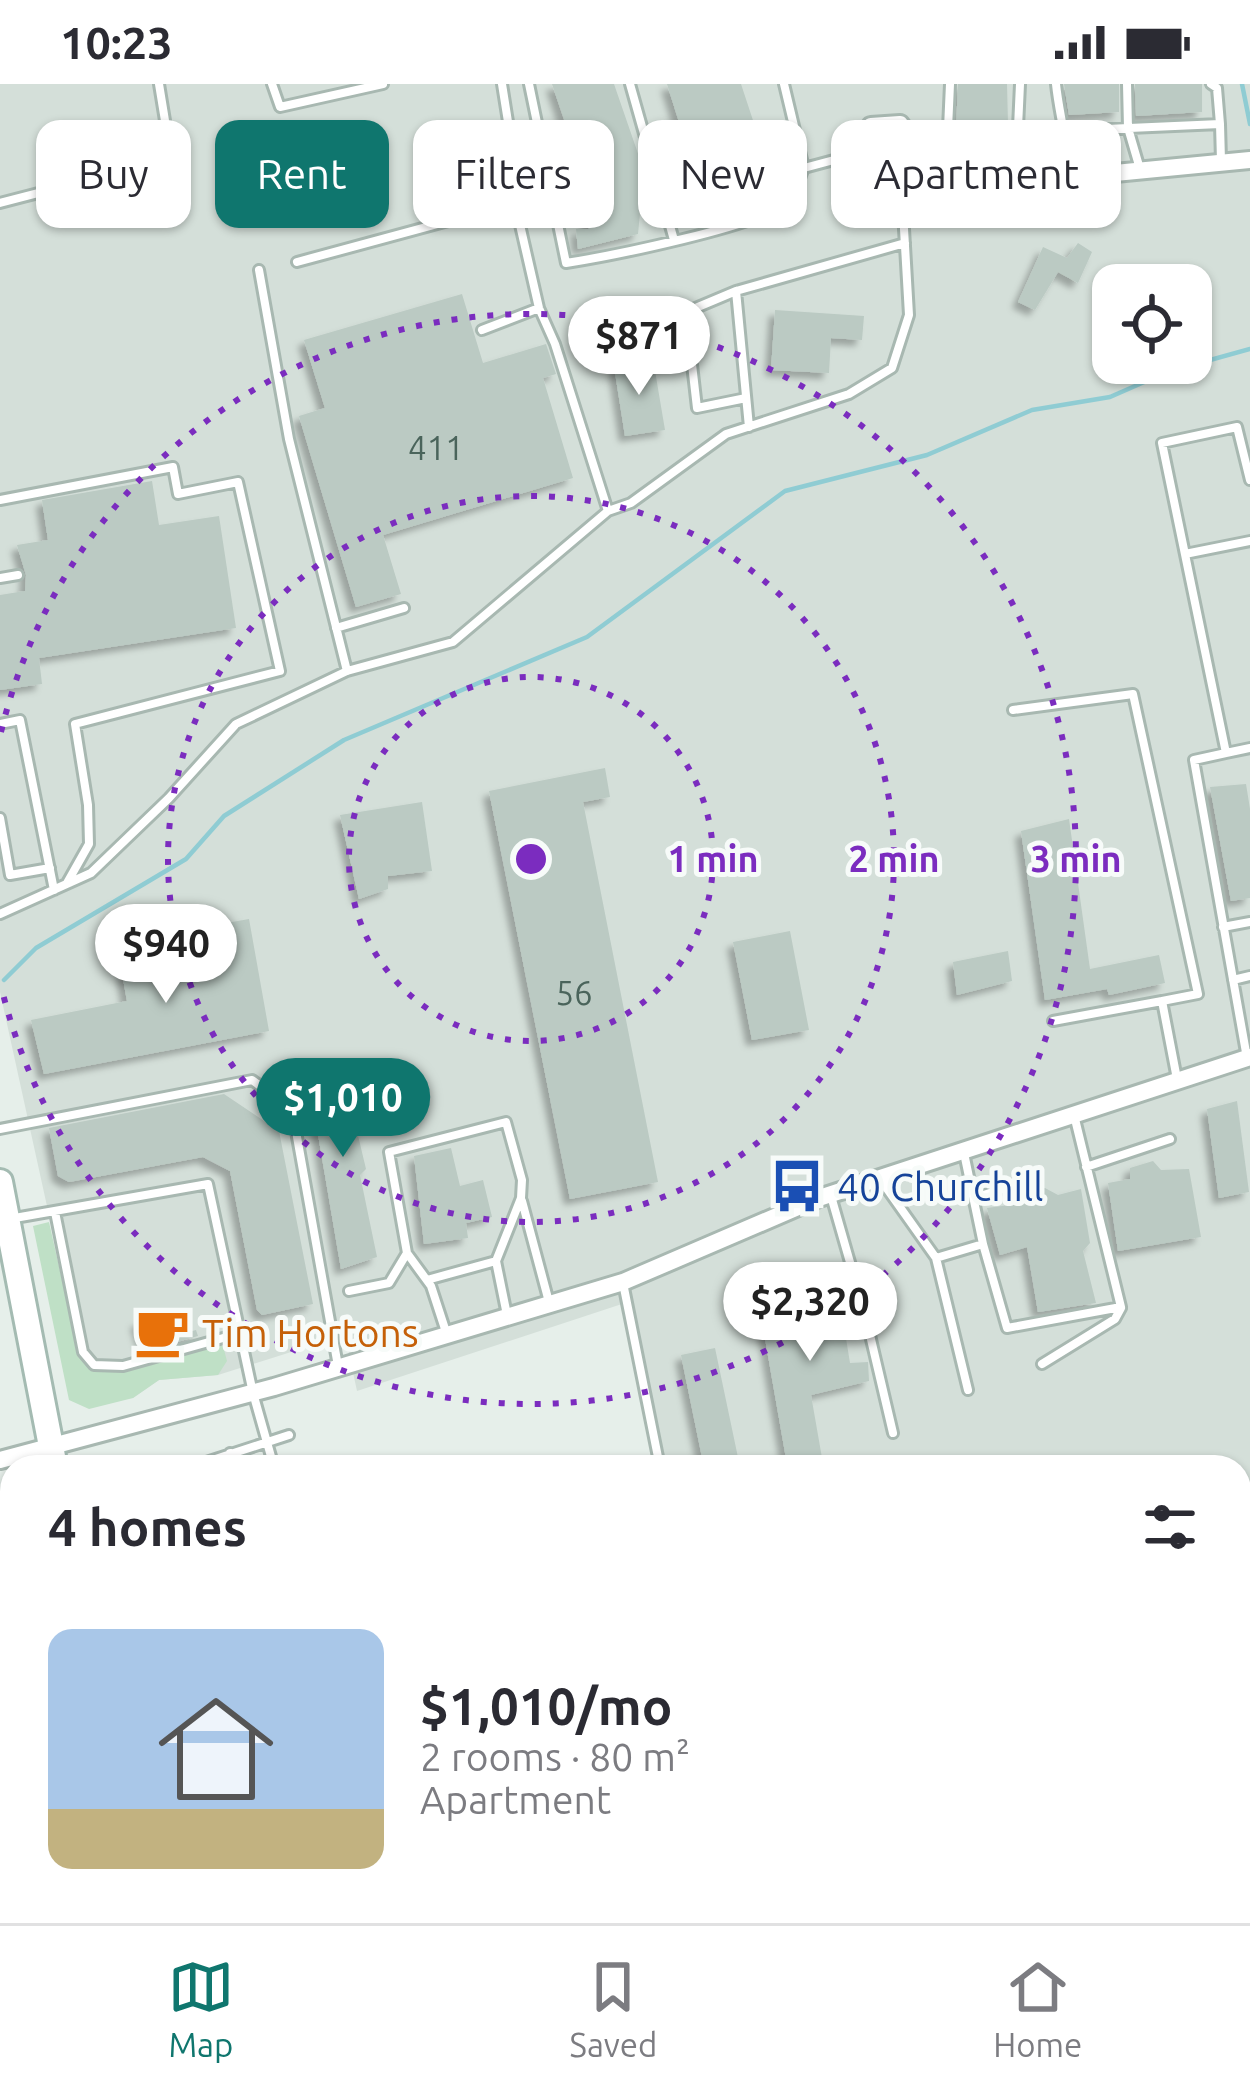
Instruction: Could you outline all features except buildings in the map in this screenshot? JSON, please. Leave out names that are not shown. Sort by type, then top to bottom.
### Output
[{"type":"street","points":[[1121,171],[1250,160]]},
{"type":"street","points":[[57,1455],[622,1282],[830,1195],[1249,1058]]},
{"type":"street","points":[[0,1182],[54,1455]]},
{"type":"lane","points":[[0,202],[158,162],[169,145],[159,84]]},
{"type":"lane","points":[[272,84],[280,107],[383,84]]},
{"type":"lane","points":[[502,84],[508,120]]},
{"type":"lane","points":[[530,84],[566,263],[721,228]]},
{"type":"lane","points":[[630,84],[674,240]]},
{"type":"lane","points":[[784,84],[793,120]]},
{"type":"lane","points":[[948,120],[950,84]]},
{"type":"lane","points":[[1020,84],[1021,120]]},
{"type":"lane","points":[[1057,84],[1059,120]]},
{"type":"lane","points":[[1127,84],[1128,128],[1140,170]]},
{"type":"lane","points":[[1211,84],[1217,88],[1221,163]]},
{"type":"lane","points":[[1121,128],[1220,124]]},
{"type":"lane","points":[[297,262],[423,228]]},
{"type":"lane","points":[[521,228],[539,308],[608,511]]},
{"type":"lane","points":[[0,914],[91,873],[236,724],[347,671],[453,643],[608,511],[631,502],[726,434],[849,394],[892,368],[909,315],[904,228]]},
{"type":"lane","points":[[746,398],[698,408],[686,312],[736,291],[905,243]]},
{"type":"lane","points":[[259,270],[289,439],[347,671]]},
{"type":"lane","points":[[736,291],[749,427]]},
{"type":"lane","points":[[482,330],[539,308]]},
{"type":"lane","points":[[1226,753],[1162,443],[1237,427],[1250,480]]},
{"type":"lane","points":[[0,500],[172,467],[178,494],[238,482],[280,671],[75,724],[89,844],[67,884]]},
{"type":"lane","points":[[1185,554],[1250,541]]},
{"type":"lane","points":[[0,578],[18,575]]},
{"type":"lane","points":[[336,628],[404,608]]},
{"type":"lane","points":[[1013,710],[1133,694],[1198,994],[1053,1021]]},
{"type":"lane","points":[[0,724],[20,720],[54,890]]},
{"type":"lane","points":[[1249,1058],[1194,760],[1250,748]]},
{"type":"lane","points":[[0,818],[10,875],[50,868]]},
{"type":"lane","points":[[1223,927],[1250,922]]},
{"type":"lane","points":[[1233,980],[1250,976]]},
{"type":"lane","points":[[1162,1001],[1178,1081]]},
{"type":"lane","points":[[0,1129],[252,1080],[292,1109],[338,1368]]},
{"type":"lane","points":[[1042,1364],[1115,1319],[1121,1307],[1074,1115]]},
{"type":"lane","points":[[446,1335],[427,1280],[407,1253],[389,1152],[506,1122],[522,1180],[521,1198],[496,1261],[507,1317]]},
{"type":"lane","points":[[1087,1167],[1170,1139]]},
{"type":"lane","points":[[964,1151],[1007,1328],[1121,1307]]},
{"type":"lane","points":[[880,1178],[936,1258],[968,1390]]},
{"type":"lane","points":[[974,1198],[1030,1180]]},
{"type":"lane","points":[[7,1220],[208,1184],[271,1455]]},
{"type":"lane","points":[[830,1195],[893,1433]]},
{"type":"lane","points":[[521,1198],[550,1304]]},
{"type":"lane","points":[[55,1212],[83,1352],[94,1365],[123,1366],[241,1333]]},
{"type":"lane","points":[[936,1258],[983,1244]]},
{"type":"lane","points":[[349,1291],[389,1283],[407,1253]]},
{"type":"lane","points":[[427,1280],[496,1261]]},
{"type":"lane","points":[[622,1282],[658,1455]]},
{"type":"lane","points":[[224,1455],[289,1436]]},
{"type":"shaded area","points":[[0,84],[1250,84],[1250,1455],[651,1455],[628,1302],[357,1391],[345,1335],[218,1375],[159,1380],[133,1398],[90,1402],[0,992]]},
{"type":"green space","points":[[49,1222],[86,1364],[122,1369],[207,1344],[223,1346],[227,1361],[218,1375],[159,1380],[133,1398],[89,1409],[69,1400],[33,1226]]},
{"type":"waterway","points":[[1242,84],[1250,124]]},
{"type":"waterway","points":[[4,980],[36,948],[186,859],[224,816],[344,740],[587,637],[785,491],[927,455],[1032,410],[1110,397],[1167,372],[1250,349]]},
{"type":"place","name":"40 Churchill","points":[[797,1186]]},
{"type":"place","name":"Tim Hortons","points":[[162,1332]]}]
